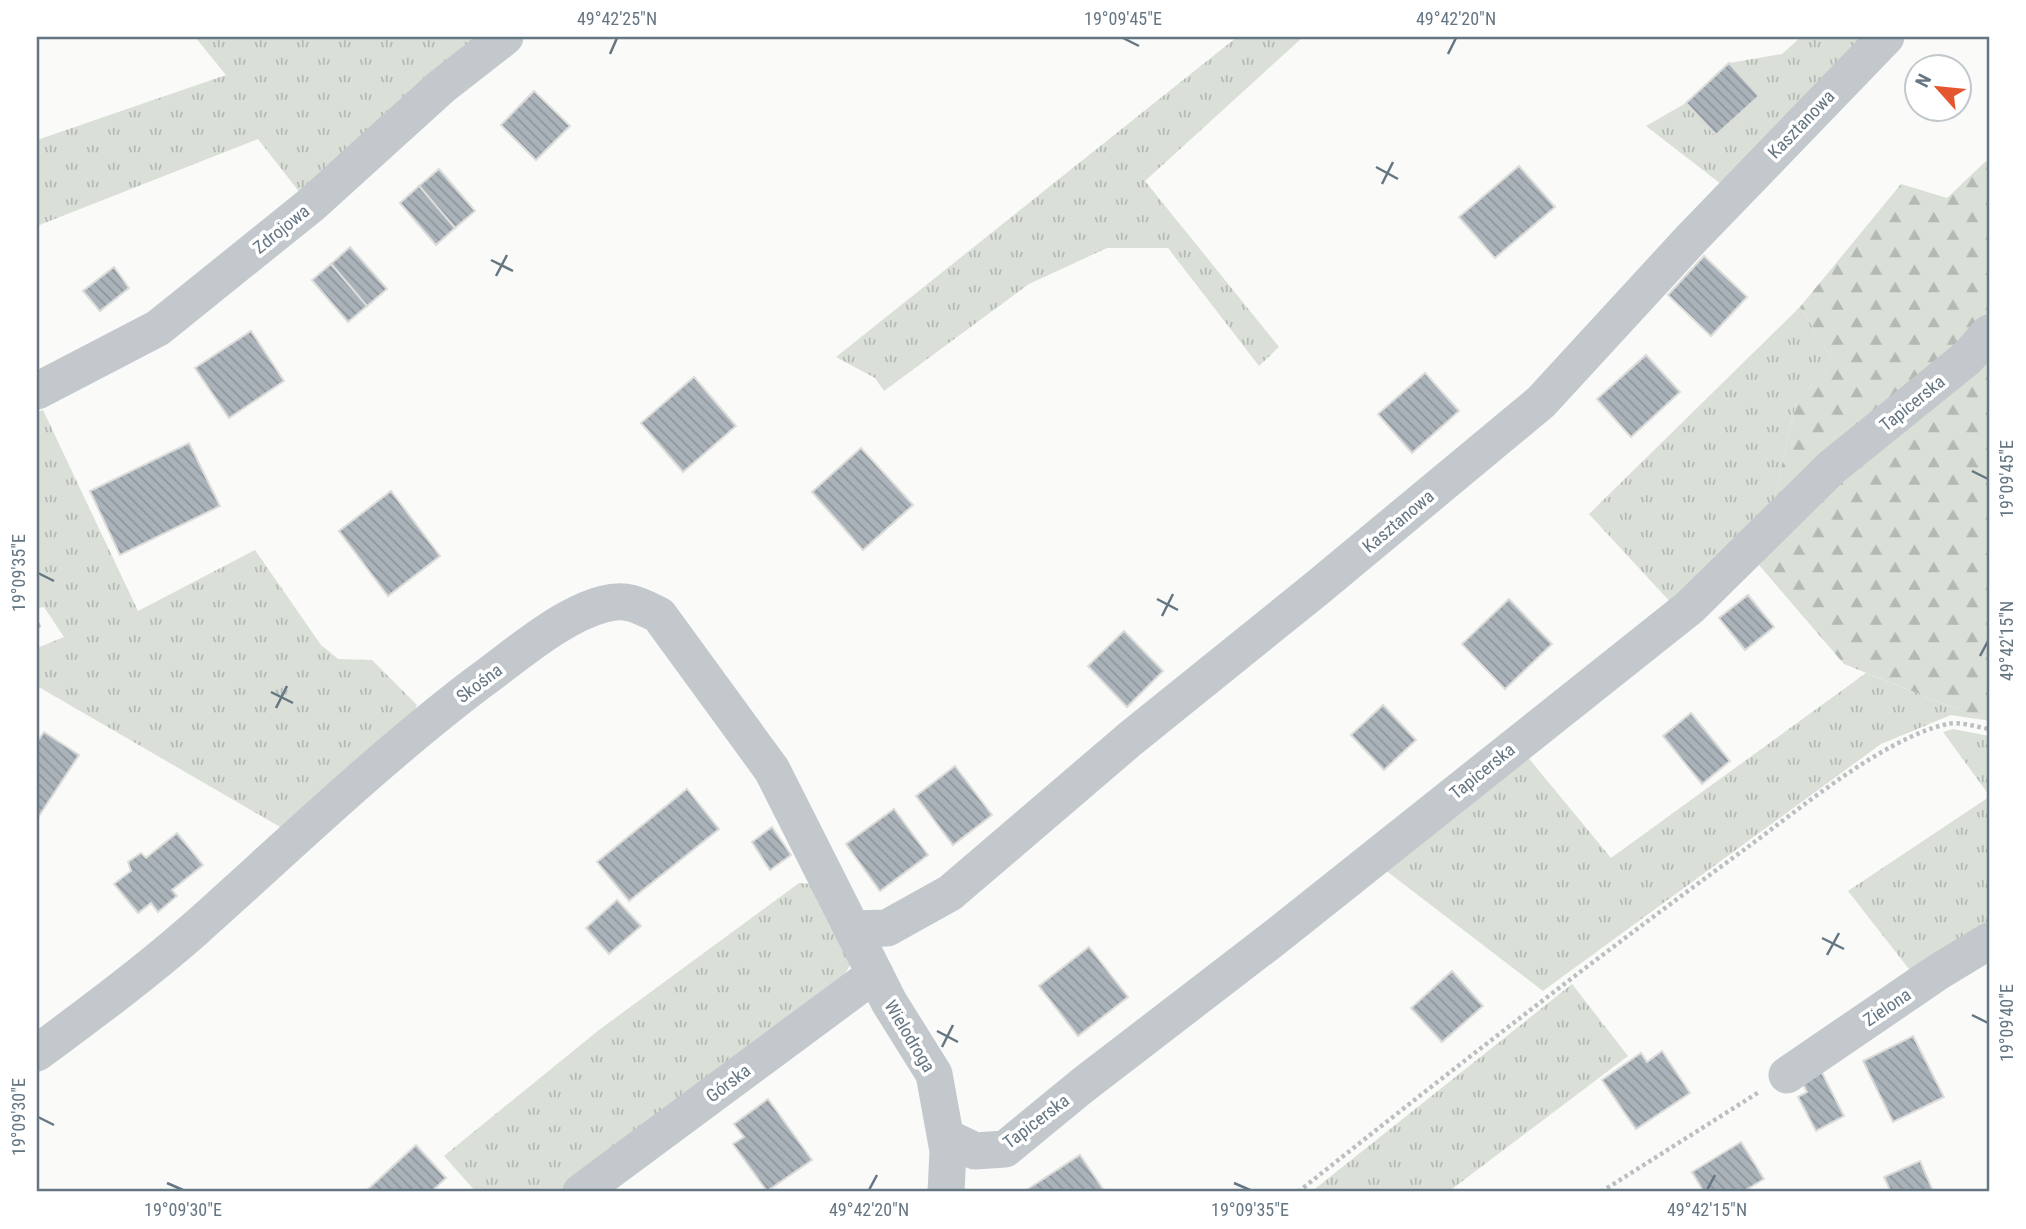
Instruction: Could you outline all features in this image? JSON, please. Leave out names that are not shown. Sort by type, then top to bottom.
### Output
[{"type":"street","name":"Zdrojowa","points":[[37,391],[158,328],[312,204],[441,87],[505,37]]},
{"type":"street","name":"Kasztanowa","points":[[852,929],[887,928],[950,893],[1130,739],[1541,402],[1690,239],[1886,37]]},
{"type":"street","name":"Tapicerska","points":[[946,1137],[975,1152],[1005,1149],[1690,607],[1832,467],[1966,358],[1989,333]]},
{"type":"street","name":"Skośna","points":[[37,1053],[97,1009],[194,930],[305,828],[444,709],[556,625],[604,604],[635,602],[659,615],[772,770],[852,929]]},
{"type":"street","name":"Wielodroga","points":[[852,929],[889,1002],[934,1074],[948,1151],[946,1192]]},
{"type":"street","name":"Zielona","points":[[1787,1075],[1938,972],[1989,941]]},
{"type":"street","name":"Górska","points":[[581,1192],[875,974]]},
{"type":"path","points":[[37,626],[43,624]]},
{"type":"path","points":[[1298,1192],[1619,942],[1851,772],[1903,741],[1950,723],[1989,729]]},
{"type":"path","points":[[1601,1192],[1787,1075]]},
{"type":"green space","points":[[195,37],[501,37],[304,198],[258,139],[37,226],[37,140],[226,75]]},
{"type":"green space","points":[[1237,37],[1303,37],[1145,181],[1279,347],[1259,366],[1168,248],[1107,248],[1029,284],[884,391],[875,378],[836,357]]},
{"type":"green space","points":[[1801,37],[1871,37],[1721,184],[1646,126],[1686,103],[1716,135],[1759,96],[1729,63],[1782,54]]},
{"type":"green space","points":[[1986,161],[1989,164],[1989,721],[1844,664],[1759,565],[1796,403],[1834,361],[1800,307],[1901,184],[1947,198]]},
{"type":"green space","points":[[1800,307],[1834,361],[1796,403],[1772,508],[1673,605],[1589,514]]},
{"type":"green space","points":[[43,410],[138,611],[255,550],[321,645],[338,659],[372,660],[417,705],[407,729],[287,831],[37,686],[37,648],[64,637],[44,607],[37,608],[37,412]]},
{"type":"green space","points":[[1866,673],[1984,720],[1951,715],[1881,744],[1543,991],[1380,866],[1521,749],[1611,858]]},
{"type":"green space","points":[[1953,729],[1989,736],[1989,795],[1943,732]]},
{"type":"green space","points":[[1989,797],[1989,934],[1916,978],[1848,891]]},
{"type":"green space","points":[[799,883],[821,885],[854,959],[839,983],[566,1192],[476,1192],[444,1156],[599,1030]]},
{"type":"green space","points":[[1572,984],[1628,1056],[1448,1192],[1311,1192]]},
{"type":"building","points":[[1729,63],[1759,96],[1716,135],[1686,103]]},
{"type":"building","points":[[534,91],[570,126],[536,160],[501,125]]},
{"type":"building","points":[[1519,166],[1555,207],[1495,258],[1459,217]]},
{"type":"building","points":[[439,169],[475,211],[455,228],[419,186]]},
{"type":"building","points":[[419,186],[455,228],[436,245],[400,203]]},
{"type":"building","points":[[350,247],[387,289],[367,306],[331,264]]},
{"type":"building","points":[[1704,256],[1747,297],[1711,336],[1668,295]]},
{"type":"building","points":[[331,264],[367,306],[348,322],[312,280]]},
{"type":"building","points":[[114,267],[129,288],[100,311],[83,291]]},
{"type":"building","points":[[251,331],[284,381],[229,418],[195,368]]},
{"type":"building","points":[[1646,355],[1680,392],[1631,437],[1597,399]]},
{"type":"building","points":[[1425,373],[1459,411],[1412,453],[1378,414]]},
{"type":"building","points":[[694,377],[736,426],[683,472],[641,423]]},
{"type":"building","points":[[189,443],[220,506],[120,555],[90,491]]},
{"type":"building","points":[[861,448],[913,505],[863,550],[812,492]]},
{"type":"building","points":[[391,491],[440,556],[388,596],[339,531]]},
{"type":"building","points":[[1748,595],[1774,627],[1745,650],[1719,618]]},
{"type":"building","points":[[1509,599],[1552,644],[1505,689],[1462,644]]},
{"type":"building","points":[[1124,631],[1163,671],[1127,707],[1088,666]]},
{"type":"building","points":[[1383,705],[1416,740],[1384,770],[1351,735]]},
{"type":"building","points":[[1691,713],[1730,761],[1702,784],[1663,736]]},
{"type":"building","points":[[44,732],[79,755],[37,819],[37,742]]},
{"type":"building","points":[[955,766],[992,815],[953,845],[916,796]]},
{"type":"building","points":[[687,789],[719,829],[629,901],[597,862]]},
{"type":"building","points":[[894,809],[928,855],[880,891],[846,844]]},
{"type":"building","points":[[772,827],[791,855],[770,870],[752,842]]},
{"type":"building","points":[[177,833],[203,865],[172,890],[177,896],[158,912],[151,903],[138,913],[114,884],[131,871],[128,862],[141,853],[146,858]]},
{"type":"building","points":[[617,900],[641,926],[609,954],[586,928]]},
{"type":"building","points":[[1089,947],[1128,997],[1078,1036],[1039,986]]},
{"type":"building","points":[[1452,971],[1483,1006],[1442,1042],[1411,1008]]},
{"type":"building","points":[[1913,1036],[1944,1097],[1893,1122],[1863,1061]]},
{"type":"building","points":[[1662,1051],[1690,1093],[1636,1129],[1602,1080],[1641,1053],[1647,1062]]},
{"type":"building","points":[[1820,1069],[1844,1116],[1816,1131],[1798,1097],[1807,1092],[1801,1080]]},
{"type":"building","points":[[768,1099],[812,1160],[767,1191],[733,1144],[744,1137],[734,1124]]},
{"type":"building","points":[[1741,1142],[1764,1179],[1742,1192],[1704,1192],[1692,1172]]},
{"type":"building","points":[[416,1145],[446,1178],[431,1192],[365,1192]]},
{"type":"building","points":[[1080,1155],[1105,1192],[1025,1191]]},
{"type":"building","points":[[1920,1161],[1933,1191],[1891,1192],[1884,1177]]}]
